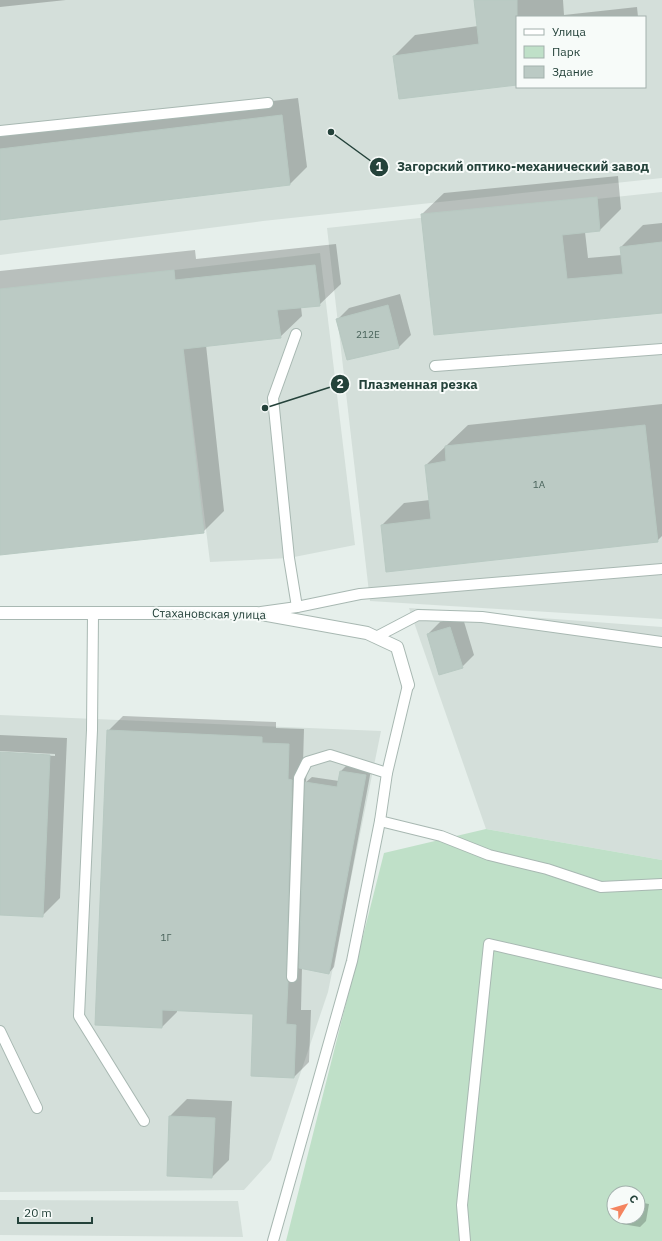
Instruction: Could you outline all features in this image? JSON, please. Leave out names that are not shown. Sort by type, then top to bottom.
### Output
[{"type":"street","name":"Стахановская улица","points":[[0,613],[256,613],[367,633],[397,647],[408,686]]},
{"type":"lane","points":[[0,131],[268,103]]},
{"type":"lane","points":[[296,334],[273,398],[289,558],[297,607]]},
{"type":"lane","points":[[435,366],[662,349]]},
{"type":"lane","points":[[256,613],[297,607],[360,594],[662,569]]},
{"type":"lane","points":[[93,614],[92,730],[79,1016],[144,1121]]},
{"type":"lane","points":[[376,637],[418,615],[425,615],[482,617],[662,642]]},
{"type":"lane","points":[[273,1241],[352,961],[388,773],[408,686]]},
{"type":"lane","points":[[292,977],[299,778],[307,762],[330,755],[388,773]]},
{"type":"lane","points":[[380,821],[441,836],[489,855],[547,869],[602,887],[662,884]]},
{"type":"lane","points":[[465,1241],[462,1205],[489,944],[662,984]]},
{"type":"lane","points":[[0,1031],[37,1108]]},
{"type":"shaded area","points":[[0,0],[662,0],[662,178],[263,221],[0,255]]},
{"type":"shaded area","points":[[662,192],[662,619],[370,601],[327,228]]},
{"type":"shaded area","points":[[320,253],[355,545],[289,558],[210,562],[174,270]]},
{"type":"shaded area","points":[[409,608],[662,627],[662,860],[486,829]]},
{"type":"shaded area","points":[[0,715],[381,731],[328,992],[271,1160],[244,1190],[0,1192]]},
{"type":"shaded area","points":[[0,1200],[238,1201],[243,1237],[0,1235]]},
{"type":"green space","points":[[486,829],[662,860],[662,1241],[286,1241],[384,853]]},
{"type":"building","points":[[474,0],[517,0],[516,85],[399,99],[393,56],[479,44]]},
{"type":"building","points":[[282,115],[290,185],[0,220],[0,149]]},
{"type":"building","points":[[597,197],[600,231],[562,235],[567,279],[623,274],[620,247],[662,242],[662,313],[434,335],[421,214]]},
{"type":"building","points":[[315,265],[320,306],[277,310],[281,338],[183,349],[204,533],[0,555],[0,289],[174,270],[175,280]]},
{"type":"building","points":[[388,305],[399,348],[347,360],[336,319]]},
{"type":"building","points":[[645,425],[658,542],[386,572],[381,525],[431,519],[425,465],[446,461],[445,446]]},
{"type":"building","points":[[450,627],[463,668],[439,675],[427,634]]},
{"type":"building","points":[[107,730],[262,737],[262,743],[289,744],[288,779],[292,780],[286,1024],[296,1025],[294,1078],[251,1076],[253,1014],[162,1010],[162,1028],[95,1025]]},
{"type":"building","points":[[0,752],[50,755],[43,917],[0,915]]},
{"type":"building","points":[[340,771],[366,775],[329,974],[299,968],[305,782],[337,787]]},
{"type":"building","points":[[169,1116],[215,1118],[212,1178],[167,1176]]},
{"type":"place","name":"Загорский оптико-механический завод","points":[[331,132]]},
{"type":"place","name":"Плазменная резка","points":[[265,408]]}]
